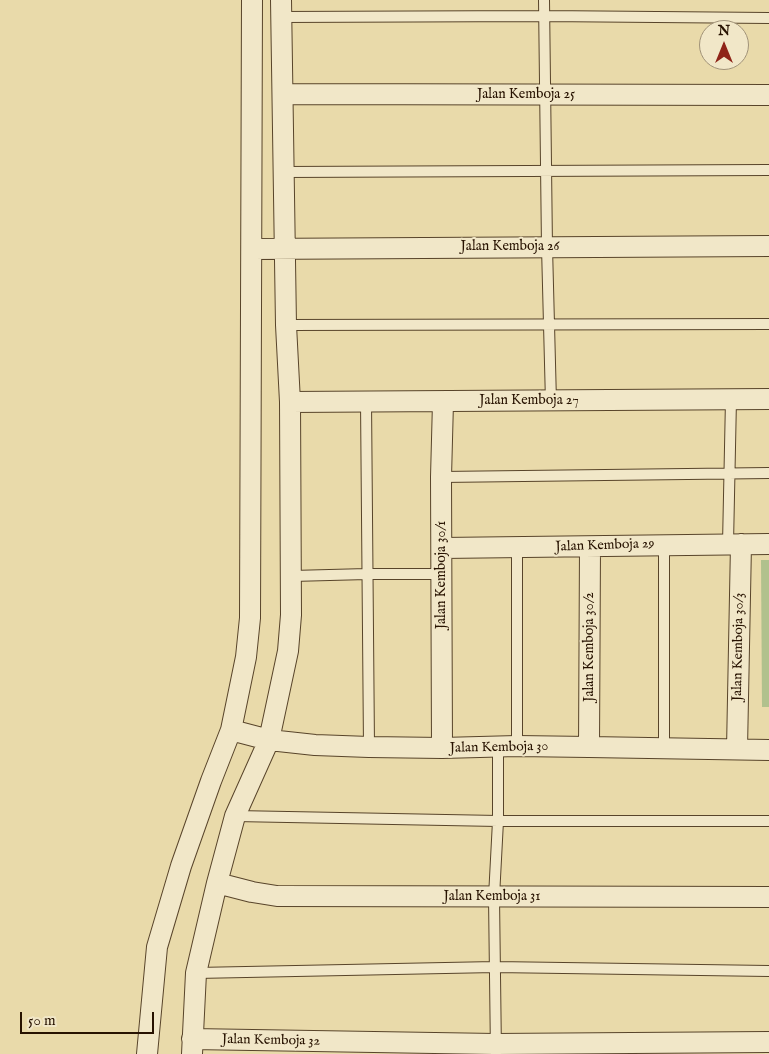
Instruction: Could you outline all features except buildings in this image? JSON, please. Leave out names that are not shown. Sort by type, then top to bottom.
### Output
[{"type":"street","points":[[147,1054],[157,947],[181,866],[231,730],[246,657],[250,618],[252,0]]},
{"type":"street","points":[[192,1047],[196,973],[217,883],[236,816],[269,740],[288,651],[292,576],[290,402],[284,249],[281,8]]},
{"type":"street","name":"Jalan Kemboja 25","points":[[283,94],[769,95]]},
{"type":"street","name":"Jalan Kemboja 26","points":[[252,249],[769,246]]},
{"type":"street","name":"Jalan Kemboja 27","points":[[290,402],[551,402],[769,399]]},
{"type":"street","name":"Jalan Kemboja 30/1","points":[[442,748],[441,477],[444,402]]},
{"type":"street","name":"Jalan Kemboja 30/3","points":[[735,544],[737,749]]},
{"type":"street","name":"Jalan Kemboja 29","points":[[442,548],[769,544]]},
{"type":"street","name":"Jalan Kemboja 30/2","points":[[590,547],[590,747]]},
{"type":"street","name":"Jalan Kemboja 30","points":[[231,730],[269,740],[315,745],[368,747],[590,747],[769,750]]},
{"type":"street","name":"Jalan Kemboja 31","points":[[217,883],[277,896],[769,897]]},
{"type":"street","name":"Jalan Kemboja 32","points":[[192,1047],[496,1049],[769,1042]]},
{"type":"lane","points":[[544,0],[551,402]]},
{"type":"lane","points":[[281,8],[544,16],[769,18]]},
{"type":"lane","points":[[283,172],[769,170]]},
{"type":"lane","points":[[286,325],[769,324]]},
{"type":"lane","points":[[731,400],[730,474],[735,544]]},
{"type":"lane","points":[[366,401],[368,747]]},
{"type":"lane","points":[[441,477],[769,473]]},
{"type":"lane","points":[[664,544],[664,749]]},
{"type":"lane","points":[[496,1049],[494,896],[498,822],[508,747],[518,548]]},
{"type":"lane","points":[[292,576],[442,574]]},
{"type":"lane","points":[[236,816],[498,822],[769,821]]},
{"type":"lane","points":[[196,973],[495,968],[769,971]]},
{"type":"green space","points":[[761,560],[769,560],[769,707],[762,707]]}]
